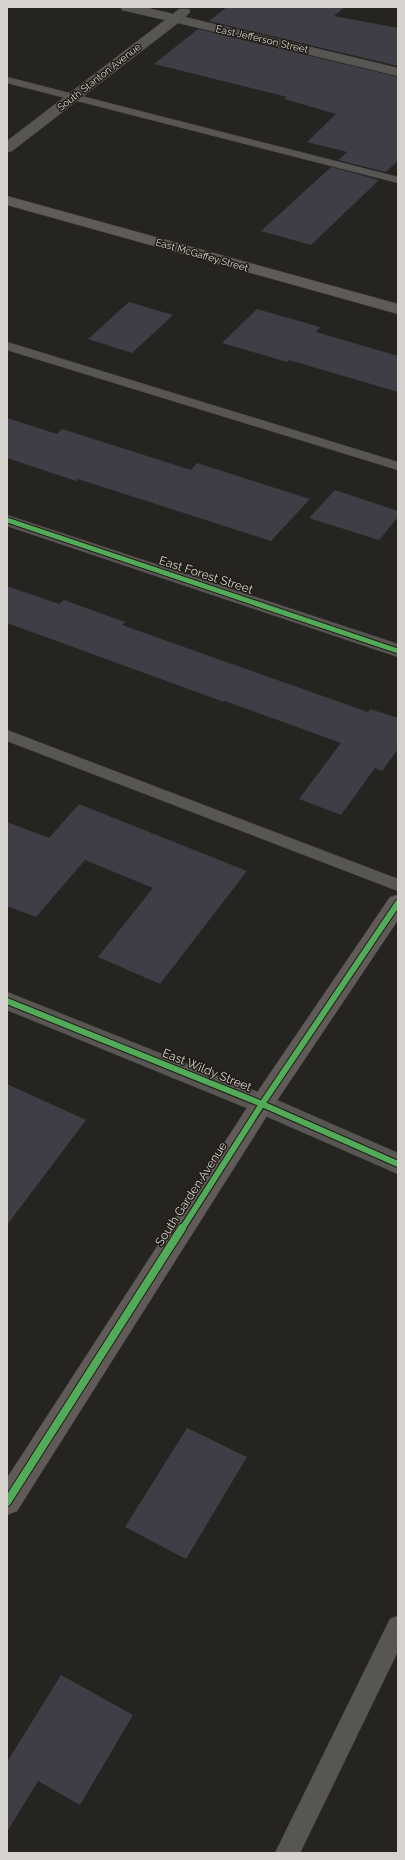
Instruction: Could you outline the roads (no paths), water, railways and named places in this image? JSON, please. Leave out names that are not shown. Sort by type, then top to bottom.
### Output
[{"type":"street","name":"East Jefferson Street","points":[[127,7],[398,72]]},
{"type":"street","name":"South Stanton Avenue","points":[[7,148],[190,7]]},
{"type":"street","name":"East McGaffey Street","points":[[7,200],[398,309]]},
{"type":"street","name":"East Forest Street","points":[[7,520],[398,651]]},
{"type":"street","name":"South Garden Avenue","points":[[7,1502],[262,1104],[398,903]]},
{"type":"street","name":"East Wildy Street","points":[[7,1001],[262,1104],[398,1164]]},
{"type":"lane","points":[[7,80],[398,180]]},
{"type":"lane","points":[[7,346],[398,466]]},
{"type":"lane","points":[[7,735],[398,885]]},
{"type":"lane","points":[[287,1853],[398,1627]]}]
